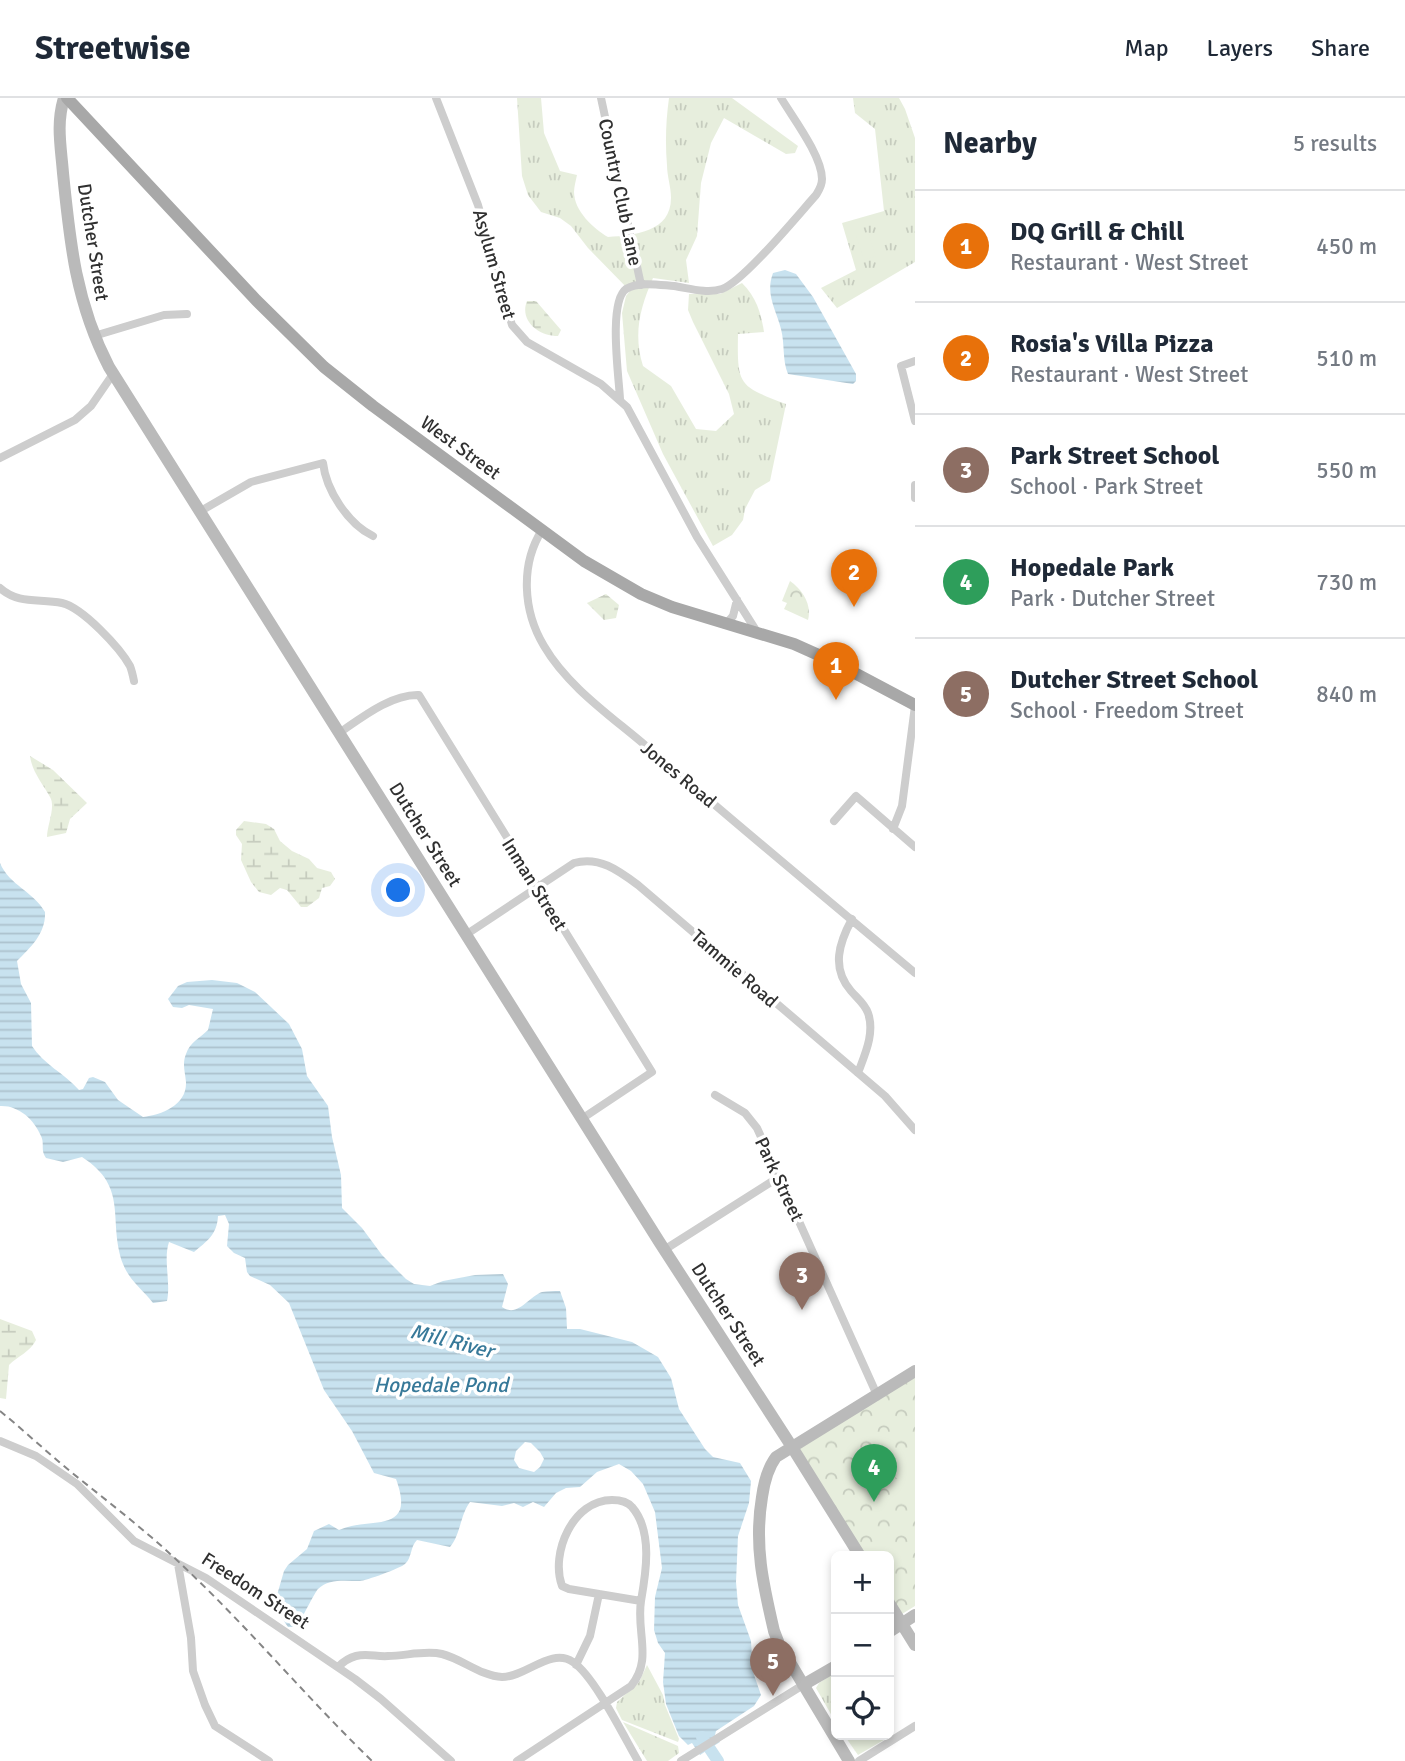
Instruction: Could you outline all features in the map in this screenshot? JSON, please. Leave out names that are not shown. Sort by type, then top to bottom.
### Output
[{"type":"main road","name":"West Street","points":[[66,98],[256,300],[324,367],[584,561],[641,594],[726,624],[794,644],[915,705]]},
{"type":"street","name":"Dutcher Street","points":[[66,98],[58,130],[70,232],[81,296],[94,336],[113,374],[664,1250],[857,1551]]},
{"type":"street","name":"Asylum Street","points":[[436,98],[478,205],[512,325],[527,342],[601,384],[620,400],[634,418],[697,537],[757,632]]},
{"type":"street","name":"Country Club Lane","points":[[601,98],[641,285]]},
{"type":"street","name":"Country Club Lane","points":[[620,400],[617,339],[618,307],[623,292],[641,285],[723,289],[742,275],[816,195],[822,179],[818,164],[781,98]]},
{"type":"street","points":[[94,336],[164,315],[187,314]]},
{"type":"street","points":[[915,361],[901,366],[915,421]]},
{"type":"street","points":[[0,458],[75,420],[91,406],[113,374]]},
{"type":"street","points":[[199,512],[251,482],[323,463],[326,480],[345,511],[360,528],[373,536]]},
{"type":"street","points":[[915,485],[915,498]]},
{"type":"street","name":"Jones Road","points":[[542,530],[534,542],[529,559],[527,601],[542,644],[562,673],[915,974]]},
{"type":"street","points":[[0,589],[19,599],[62,603],[77,610],[119,651],[131,668],[134,681]]},
{"type":"street","points":[[726,624],[733,615],[737,600]]},
{"type":"street","name":"Inman Street","points":[[339,733],[385,705],[409,695],[419,695],[652,1072],[583,1118]]},
{"type":"street","points":[[893,829],[902,806],[915,705]]},
{"type":"street","points":[[834,821],[856,796],[915,847]]},
{"type":"street","name":"Tammie Road","points":[[467,934],[577,862],[598,862],[617,869],[891,1101],[915,1130]]},
{"type":"street","points":[[852,919],[841,942],[838,960],[845,983],[864,1005],[870,1021],[870,1039],[858,1073]]},
{"type":"street","name":"Park Street","points":[[715,1094],[752,1120],[877,1395]]},
{"type":"street","points":[[664,1250],[779,1177]]},
{"type":"street","points":[[849,1761],[779,1644],[774,1631],[757,1544],[759,1517],[769,1469],[776,1457],[915,1371]]},
{"type":"street","name":"Freedom Street","points":[[0,1441],[19,1447],[55,1467],[83,1488],[134,1541],[206,1578],[338,1667],[381,1699],[451,1761]]},
{"type":"street","points":[[517,1761],[631,1686],[643,1666],[639,1617],[646,1568],[643,1536],[633,1507],[620,1501],[603,1501],[580,1514],[569,1529],[560,1555],[559,1576],[562,1586],[640,1601]]},
{"type":"street","points":[[178,1564],[191,1638],[193,1671],[205,1705],[215,1726],[269,1761]]},
{"type":"street","points":[[576,1665],[590,1636],[599,1594]]},
{"type":"street","points":[[894,1611],[915,1645]]},
{"type":"street","points":[[894,1629],[915,1615]]},
{"type":"street","points":[[338,1667],[345,1661],[365,1654],[384,1657],[431,1653],[450,1657],[485,1673],[502,1677],[517,1675],[563,1658],[576,1665],[605,1705],[638,1761]]},
{"type":"street","points":[[681,1761],[831,1669]]},
{"type":"street","points":[[859,1761],[915,1726]]},
{"type":"green space","points":[[517,98],[541,98],[544,133],[560,171],[577,175],[574,192],[577,206],[591,224],[608,237],[650,230],[665,218],[669,209],[671,194],[666,140],[669,98],[732,98],[798,146],[795,153],[786,154],[724,118],[711,143],[701,183],[697,236],[686,260],[689,283],[653,278],[641,311],[638,332],[643,366],[671,386],[696,429],[716,431],[734,414],[729,394],[688,310],[689,294],[720,294],[742,283],[759,311],[764,332],[738,334],[740,374],[750,388],[786,404],[770,481],[755,490],[745,509],[743,520],[732,535],[713,546],[663,454],[627,371],[622,313],[630,291],[588,248],[571,226],[560,218],[541,212],[528,195],[522,176]]},
{"type":"green space","points":[[853,98],[899,98],[905,109],[915,138],[915,262],[837,308],[821,288],[856,270],[842,223],[884,211],[875,129],[855,113]]},
{"type":"green space","points":[[868,232],[876,256],[864,260],[856,235]]},
{"type":"green space","points":[[527,301],[536,301],[561,330],[558,336],[544,333],[532,326],[526,315]]},
{"type":"green space","points":[[790,581],[805,598],[809,609],[808,620],[784,609],[787,603],[782,601]]},
{"type":"green space","points":[[606,594],[619,605],[616,618],[604,620],[587,603]]},
{"type":"green space","points":[[30,756],[53,770],[87,803],[70,819],[66,833],[47,837],[52,801],[35,773]]},
{"type":"green space","points":[[244,821],[266,824],[274,829],[280,841],[292,851],[309,859],[317,868],[331,872],[335,879],[330,886],[322,888],[319,898],[307,907],[301,907],[287,890],[280,888],[271,895],[259,892],[241,860],[242,844],[236,830]]},
{"type":"green space","points":[[0,1319],[32,1331],[36,1340],[9,1365],[6,1399],[0,1398]]},
{"type":"green space","points":[[915,1376],[915,1606],[902,1614],[894,1601],[894,1551],[863,1551],[799,1449]]},
{"type":"green space","points":[[915,1455],[913,1506],[910,1494],[893,1474],[907,1456]]},
{"type":"green space","points":[[647,1665],[663,1695],[678,1742],[622,1720],[616,1708],[617,1702],[639,1682]]},
{"type":"green space","points":[[831,1675],[831,1714],[816,1688]]},
{"type":"green space","points":[[623,1722],[678,1746],[679,1753],[668,1761],[647,1761]]},
{"type":"green space","points":[[848,1740],[884,1740],[858,1755]]},
{"type":"water","points":[[785,270],[796,274],[813,297],[856,374],[853,384],[788,374],[782,335],[770,288],[773,273]]},
{"type":"water","name":"Hopedale Pond","points":[[0,863],[9,877],[35,899],[45,912],[40,933],[17,961],[21,984],[31,1003],[32,1046],[79,1090],[93,1077],[105,1082],[118,1100],[143,1117],[165,1111],[182,1097],[186,1082],[186,1054],[193,1043],[208,1030],[213,1009],[189,1005],[182,1008],[173,1007],[168,999],[178,986],[187,982],[212,980],[237,983],[255,992],[289,1024],[302,1049],[307,1076],[328,1106],[341,1175],[342,1208],[406,1279],[414,1284],[430,1286],[475,1275],[503,1274],[508,1284],[502,1307],[508,1310],[518,1308],[542,1292],[560,1291],[566,1308],[567,1329],[580,1329],[632,1342],[658,1357],[671,1378],[679,1409],[705,1449],[713,1457],[740,1463],[751,1481],[749,1503],[738,1536],[736,1582],[738,1605],[751,1641],[753,1672],[761,1695],[754,1706],[716,1731],[715,1735],[720,1742],[700,1755],[692,1743],[688,1745],[679,1736],[666,1704],[663,1682],[665,1653],[654,1630],[655,1597],[662,1568],[655,1512],[643,1484],[631,1471],[619,1464],[597,1472],[580,1487],[566,1488],[556,1493],[544,1507],[533,1502],[523,1507],[514,1503],[502,1506],[470,1502],[450,1547],[417,1540],[407,1562],[402,1566],[363,1580],[322,1585],[297,1627],[288,1627],[279,1614],[277,1595],[288,1565],[307,1549],[314,1531],[329,1524],[339,1530],[387,1521],[395,1516],[400,1509],[401,1497],[396,1479],[374,1473],[352,1431],[324,1390],[289,1303],[270,1285],[250,1276],[245,1258],[227,1246],[229,1224],[225,1215],[218,1216],[213,1233],[194,1252],[169,1242],[167,1301],[153,1303],[132,1280],[123,1264],[112,1193],[97,1169],[82,1157],[63,1162],[46,1158],[41,1136],[30,1119],[13,1108],[0,1106]],"holes":[[[525,1442],[531,1443],[544,1459],[534,1472],[519,1468],[514,1460],[516,1451]]]},
{"type":"waterway","name":"Mill River","points":[[702,1737],[718,1761]]},
{"type":"railway","points":[[0,1411],[171,1555],[372,1761]]},
{"type":"place","name":"Rosia's Villa Pizza","points":[[854,607]]},
{"type":"place","name":"DQ Grill & Chill","points":[[836,700]]},
{"type":"place","name":"Park Street School","points":[[802,1310]]},
{"type":"place","name":"Hopedale Park","points":[[874,1502]]},
{"type":"place","name":"Dutcher Street School","points":[[773,1696]]}]
